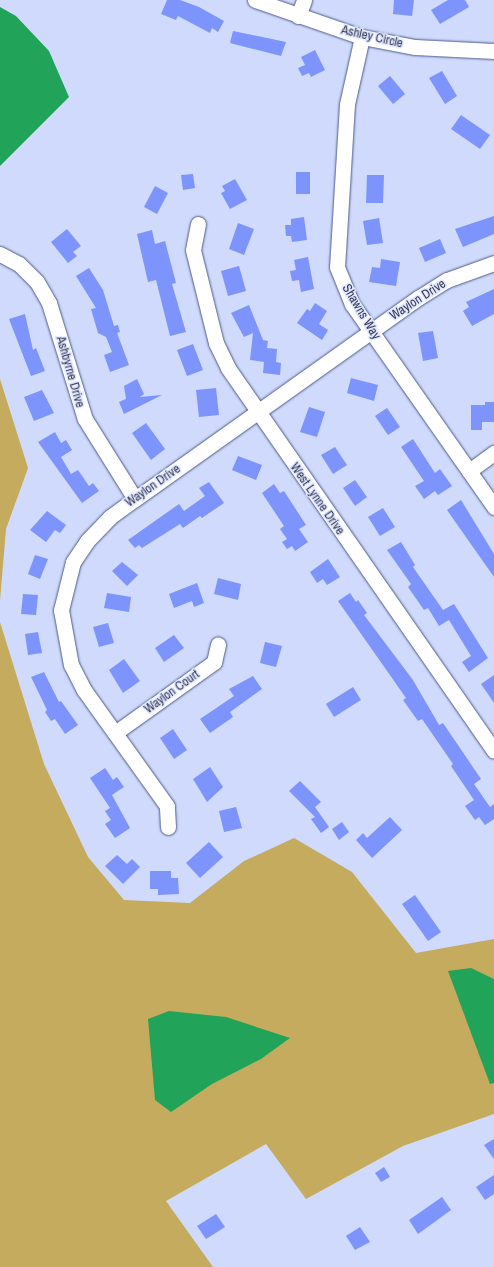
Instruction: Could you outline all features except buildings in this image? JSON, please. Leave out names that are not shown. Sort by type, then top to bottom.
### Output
[{"type":"street","name":"Ashley Circle","points":[[255,0],[362,37],[415,46],[494,51]]},
{"type":"street","points":[[298,16],[304,0]]},
{"type":"street","name":"Shawns Way","points":[[362,37],[347,104],[337,267],[352,304],[370,332],[494,507]]},
{"type":"street","name":"West Lynne Drive","points":[[198,224],[193,250],[216,343],[257,413],[494,751]]},
{"type":"street","name":"Ashbyrne Drive","points":[[0,254],[19,264],[37,282],[49,303],[85,419],[135,499]]},
{"type":"street","name":"Waylon Drive","points":[[168,827],[167,806],[115,734],[71,665],[61,610],[74,562],[87,541],[110,517],[135,499],[370,332],[448,280],[494,263]]},
{"type":"street","points":[[469,471],[494,454]]},
{"type":"street","name":"Waylon Court","points":[[115,734],[214,662],[218,644]]},
{"type":"shaded area","points":[[0,7],[16,16],[49,51],[69,97],[0,166]]},
{"type":"shaded area","points":[[0,379],[28,468],[6,529],[0,601]]},
{"type":"shaded area","points":[[0,622],[44,764],[88,857],[124,900],[190,903],[244,861],[294,838],[352,872],[416,953],[494,939],[494,1114],[403,1146],[306,1199],[266,1144],[166,1201],[213,1267],[0,1267]]},
{"type":"shaded area","points":[[471,968],[494,979],[494,1083],[490,1084],[448,971]]},
{"type":"shaded area","points":[[169,1011],[226,1017],[290,1038],[261,1059],[212,1084],[171,1112],[155,1100],[148,1019]]}]
